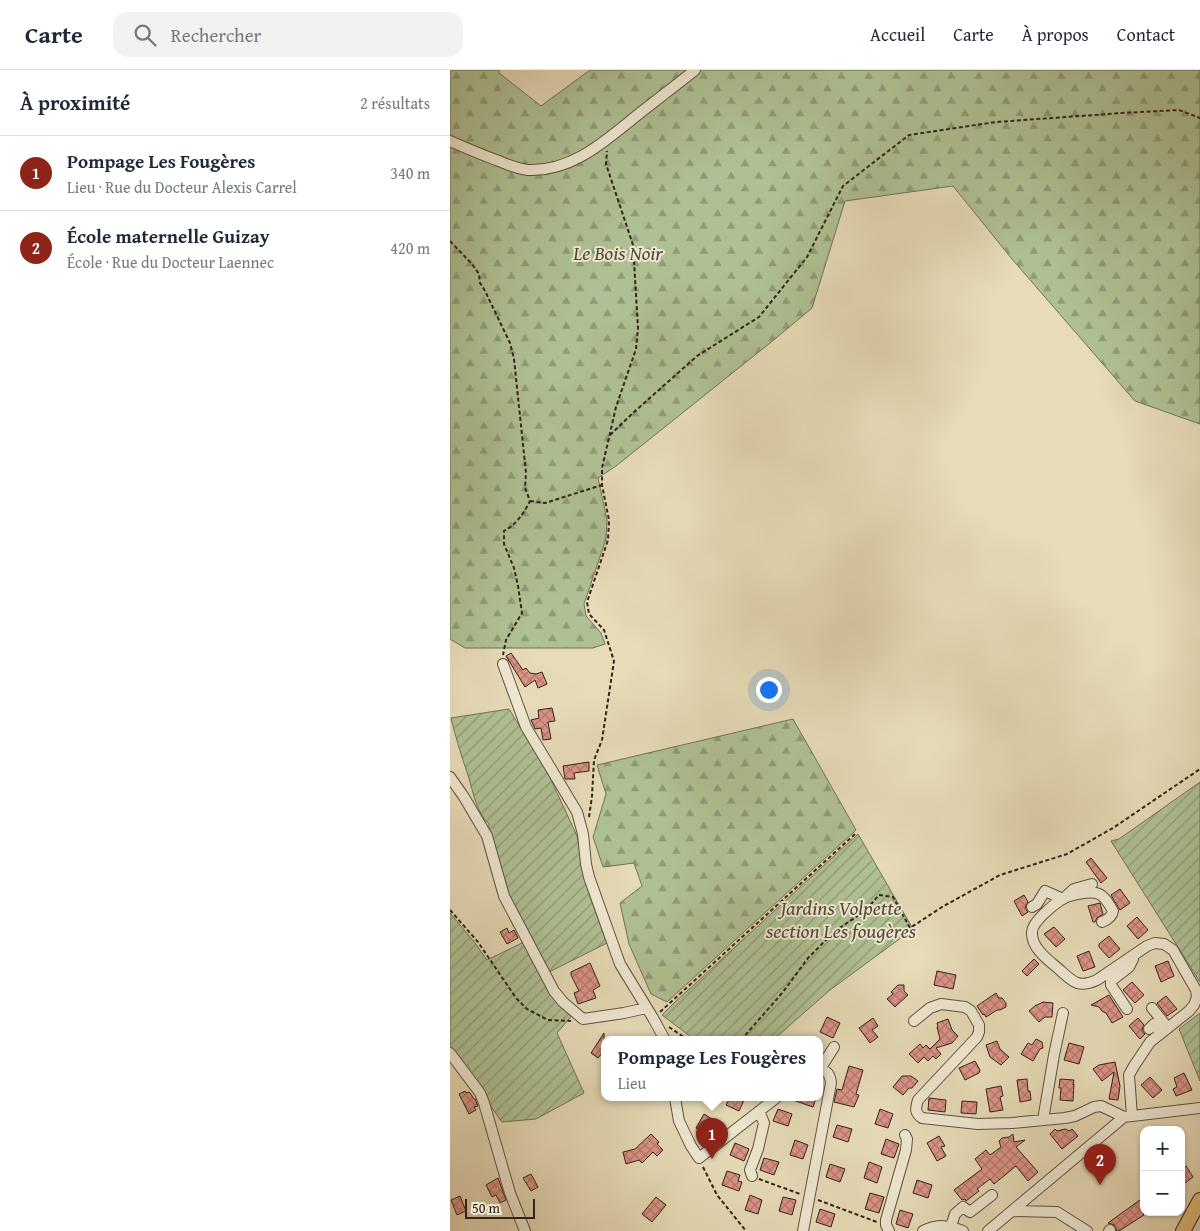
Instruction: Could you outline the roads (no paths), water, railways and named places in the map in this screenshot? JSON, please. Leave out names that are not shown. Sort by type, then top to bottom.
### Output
[{"type":"highway","points":[[1183,1231],[1200,1200]]},
{"type":"street","points":[[450,141],[486,157],[527,170],[542,170],[568,164],[587,154],[695,70]]},
{"type":"street","points":[[503,664],[526,727],[577,812],[588,876],[620,964],[662,1036]]},
{"type":"street","points":[[450,777],[487,836],[504,896],[554,991],[563,1002],[583,1019],[646,1008]]},
{"type":"street","points":[[988,1231],[1128,1116],[1130,1075],[1134,1066],[1150,1042],[1189,1011],[1194,1006],[1197,998],[1196,990],[1173,950],[1164,944],[1155,943],[1147,946],[1097,980],[1081,985],[1073,982],[1043,954],[1035,945],[1031,932],[1036,921],[1074,889],[1092,884]]},
{"type":"street","points":[[1032,907],[1037,904],[1046,891],[1063,899],[1075,895],[1095,893],[1104,897],[1113,911],[1107,920],[1102,922]]},
{"type":"street","points":[[1127,1008],[1111,985],[1112,981],[1129,967],[1134,960],[1133,956]]},
{"type":"street","points":[[1175,977],[1185,971]]},
{"type":"street","points":[[914,1021],[930,1008],[941,1004],[965,1007],[971,1012],[979,1025],[977,1037],[918,1100],[916,1111],[922,1118],[978,1124],[1012,1123],[1065,1118],[1101,1106],[1128,1116],[1200,1108]]},
{"type":"street","points":[[1152,1008],[1165,1031]]},
{"type":"street","points":[[1043,1120],[1063,1013]]},
{"type":"street","points":[[1149,1029],[1154,1024],[1165,1031]]},
{"type":"street","points":[[823,1064],[834,1047]]},
{"type":"street","points":[[450,1053],[480,1093],[510,1193],[525,1231]]},
{"type":"street","points":[[803,1231],[831,1083],[830,1076],[823,1070]]},
{"type":"street","points":[[676,1101],[679,1122],[699,1158],[772,1101]]},
{"type":"street","points":[[752,1176],[750,1170],[758,1149],[764,1123],[759,1111]]},
{"type":"street","points":[[889,1231],[886,1220],[906,1150],[907,1139],[905,1135]]},
{"type":"street","points":[[951,1226],[955,1214],[963,1207],[970,1212],[992,1195]]},
{"type":"street","points":[[1012,1211],[1057,1212],[1087,1231]]},
{"type":"street","points":[[923,1231],[940,1226],[951,1226],[963,1231]]},
{"type":"place","name":"Pompage Les Fougères","points":[[712,1159]]},
{"type":"place","name":"École maternelle Guizay","points":[[1100,1185]]},
{"type":"park label","name":"Le Bois Noir","points":[[618,252]]},
{"type":"park label","name":"Jardins Volpette section Les fougères","points":[[841,918]]}]
